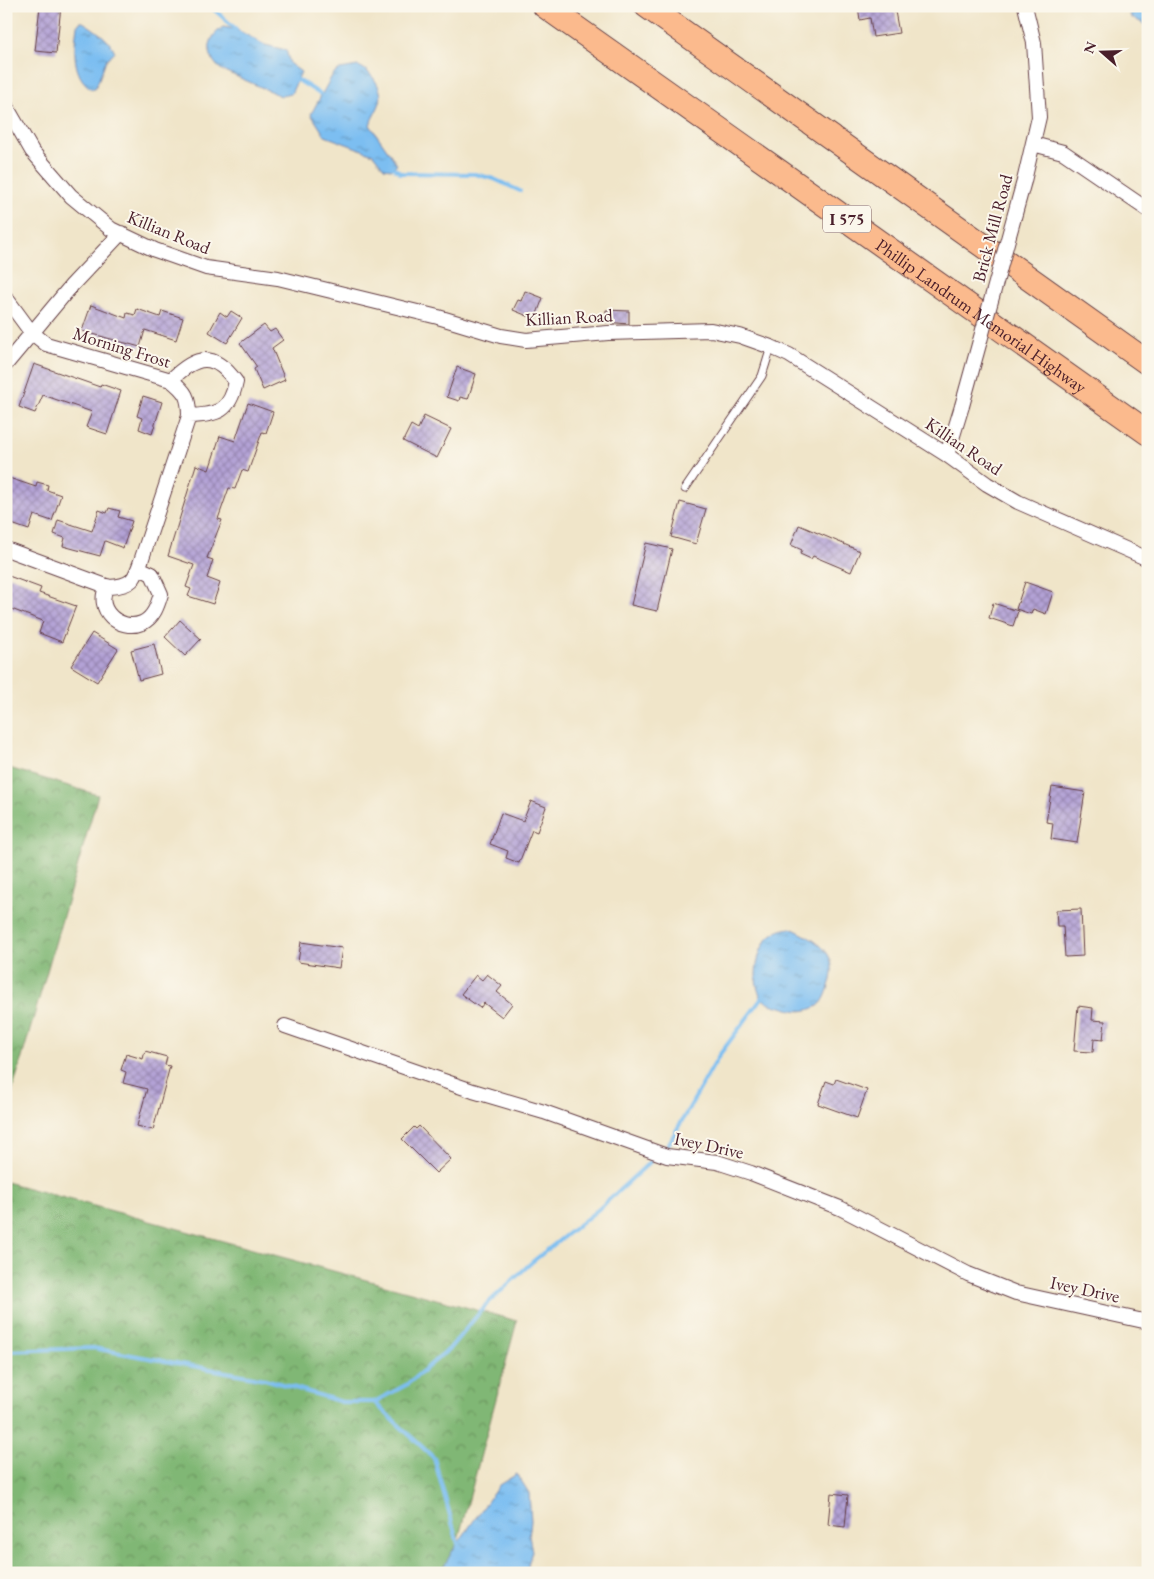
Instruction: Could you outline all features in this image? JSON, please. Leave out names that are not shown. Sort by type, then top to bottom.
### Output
[{"type":"highway","name":"Phillip Landrum Memorial Highway","points":[[545,6],[1148,433]]},
{"type":"highway","points":[[647,6],[1148,363]]},
{"type":"street","name":"Brick Mill Road","points":[[946,455],[962,406],[1024,181],[1038,117],[1034,43],[1025,6]]},
{"type":"street","name":"Killian Road","points":[[6,106],[32,151],[71,196],[112,229],[155,250],[206,268],[278,278],[438,317],[501,336],[526,340],[616,332],[711,330],[740,336],[790,355],[946,455],[987,484],[1018,502],[1148,560]]},
{"type":"street","points":[[1033,144],[1063,152],[1148,210]]},
{"type":"street","points":[[6,364],[31,332],[120,233]]},
{"type":"street","name":"Morning Frost","points":[[6,298],[31,332],[46,344],[171,380],[180,387],[189,399],[189,416],[139,568],[131,582],[124,586],[107,586]]},
{"type":"street","points":[[171,380],[185,366],[195,360],[207,360],[225,366],[236,382],[232,400],[216,413],[189,416]]},
{"type":"street","points":[[6,549],[107,586],[102,595],[102,606],[110,616],[129,624],[142,623],[153,614],[161,594],[152,574],[139,568]]},
{"type":"street","name":"Ivey Drive","points":[[285,1026],[473,1091],[544,1112],[667,1156],[717,1162],[751,1173],[840,1208],[968,1274],[1016,1293],[1148,1322]]},
{"type":"lane","points":[[685,489],[762,376],[771,347]]},
{"type":"green space","points":[[6,767],[98,795],[6,1113]]},
{"type":"green space","points":[[6,1182],[517,1321],[449,1573],[6,1573]]},
{"type":"water","points":[[1127,6],[1148,6],[1148,26],[1131,17]]},
{"type":"water","points":[[80,22],[83,22],[102,35],[115,52],[106,60],[96,87],[92,89],[80,77],[77,69],[75,52],[76,34],[77,26]]},
{"type":"water","points":[[223,27],[236,29],[265,45],[286,50],[290,64],[301,72],[291,94],[281,96],[222,70],[213,60],[210,48],[213,37]]},
{"type":"water","points":[[358,66],[371,75],[380,91],[380,102],[370,125],[397,164],[391,169],[384,168],[373,154],[325,136],[311,114],[333,74],[340,69]]},
{"type":"water","points":[[791,928],[818,943],[829,957],[832,965],[832,975],[824,1000],[818,1006],[802,1011],[768,1003],[760,994],[757,986],[756,968],[765,942],[775,933]]},
{"type":"water","points":[[517,1474],[529,1493],[531,1521],[529,1536],[532,1551],[528,1565],[530,1573],[440,1573],[453,1550],[499,1485]]},
{"type":"building","points":[[40,6],[61,6],[56,53],[35,51]]},
{"type":"building","points":[[858,6],[894,6],[899,33],[873,37],[870,18],[860,20]]},
{"type":"building","points":[[525,291],[543,298],[535,319],[513,310],[518,300],[521,301]]},
{"type":"building","points":[[91,305],[126,318],[127,313],[135,315],[137,309],[160,317],[162,311],[183,318],[176,340],[145,330],[140,347],[82,331]]},
{"type":"building","points":[[606,310],[629,311],[629,324],[606,322]]},
{"type":"building","points":[[231,311],[242,318],[227,343],[209,332],[220,312],[227,317]]},
{"type":"building","points":[[264,325],[270,332],[275,329],[283,340],[272,348],[285,380],[263,390],[254,369],[257,367],[240,343]]},
{"type":"building","points":[[34,364],[100,387],[101,384],[121,391],[107,434],[86,427],[92,412],[43,395],[35,413],[19,407]]},
{"type":"building","points":[[457,367],[476,374],[468,399],[460,397],[459,401],[447,397]]},
{"type":"building","points":[[143,396],[162,402],[152,434],[139,429],[142,418],[137,416]]},
{"type":"building","points":[[248,403],[273,412],[266,433],[262,432],[248,472],[242,470],[235,489],[229,488],[218,519],[222,520],[207,558],[213,560],[207,578],[220,583],[213,604],[188,596],[191,589],[186,587],[194,565],[168,556],[196,465],[209,470],[220,436],[235,441]]},
{"type":"building","points":[[424,416],[451,429],[437,458],[403,441],[411,425],[418,429]]},
{"type":"building","points":[[6,477],[36,487],[37,482],[48,485],[47,490],[61,495],[52,521],[34,515],[29,530],[6,522]]},
{"type":"building","points":[[680,502],[706,509],[696,544],[671,537]]},
{"type":"building","points":[[109,508],[120,511],[118,517],[132,521],[123,548],[105,541],[100,556],[63,546],[65,538],[54,534],[58,520],[92,531],[99,510],[107,513]]},
{"type":"building","points":[[799,525],[860,551],[851,572],[813,556],[811,559],[800,554],[802,550],[791,545]]},
{"type":"building","points":[[646,543],[672,549],[657,611],[631,605]]},
{"type":"building","points":[[6,575],[41,588],[39,593],[76,606],[62,642],[39,633],[43,621],[6,607]]},
{"type":"building","points":[[1025,582],[1053,592],[1046,614],[1033,609],[1031,614],[1016,609]]},
{"type":"building","points":[[993,603],[1018,611],[1013,626],[989,618]]},
{"type":"building","points":[[180,620],[201,639],[185,656],[165,637]]},
{"type":"building","points":[[92,633],[118,649],[97,682],[71,666]]},
{"type":"building","points":[[154,644],[161,674],[139,680],[131,650]]},
{"type":"building","points":[[1052,787],[1085,792],[1077,843],[1051,839],[1053,823],[1046,822]]},
{"type":"building","points":[[531,801],[546,807],[537,832],[532,830],[519,863],[506,858],[508,851],[490,844],[501,813],[523,821]]},
{"type":"building","points":[[1081,909],[1083,956],[1065,957],[1063,926],[1057,926],[1056,910]]},
{"type":"building","points":[[301,942],[342,948],[339,968],[298,962]]},
{"type":"building","points":[[487,974],[502,986],[497,992],[512,1004],[502,1017],[484,1003],[480,1008],[461,994],[476,975],[482,980]]},
{"type":"building","points":[[1078,1006],[1093,1008],[1092,1020],[1105,1021],[1103,1040],[1094,1039],[1093,1052],[1074,1051]]},
{"type":"building","points":[[145,1051],[167,1057],[165,1065],[170,1066],[153,1130],[137,1126],[147,1089],[123,1083],[126,1072],[121,1070],[126,1054],[143,1059]]},
{"type":"building","points":[[836,1079],[867,1090],[857,1118],[818,1104],[826,1081],[834,1084]]},
{"type":"building","points":[[419,1126],[451,1159],[436,1173],[402,1139],[414,1127],[416,1129]]},
{"type":"building","points":[[831,1493],[848,1495],[845,1527],[828,1525]]},
{"type":"waterway","points":[[210,6],[236,29]]},
{"type":"waterway","points":[[298,80],[320,94]]},
{"type":"waterway","points":[[394,168],[401,173],[475,174],[494,179],[520,191]]},
{"type":"waterway","points":[[668,1145],[720,1054],[762,998]]},
{"type":"waterway","points":[[6,1351],[93,1348],[265,1379],[342,1402],[374,1402],[406,1385],[449,1349],[486,1305],[532,1262],[600,1208],[650,1162]]},
{"type":"waterway","points":[[374,1402],[434,1458],[458,1544]]}]
